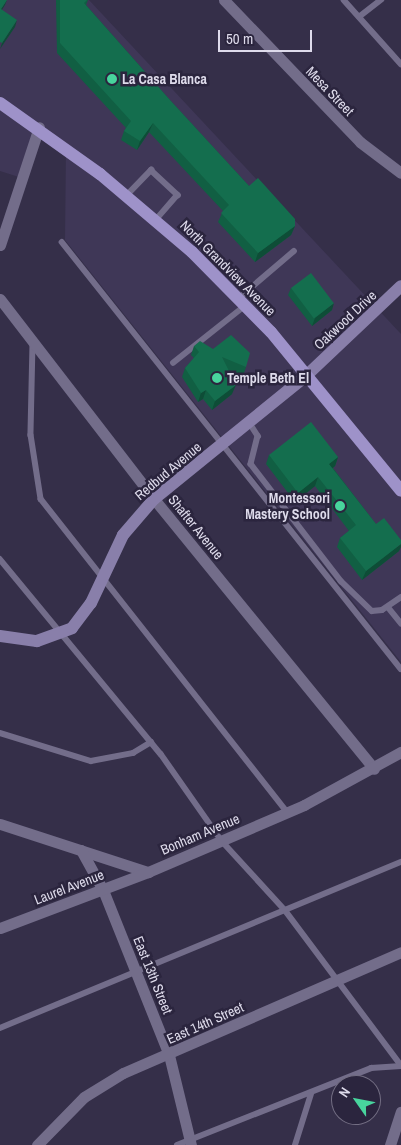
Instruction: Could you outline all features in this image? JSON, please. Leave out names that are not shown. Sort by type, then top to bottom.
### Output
[{"type":"main road","name":"North Grandview Avenue","points":[[0,103],[39,127],[127,195],[243,302],[308,375],[401,491]]},
{"type":"street","name":"Mesa Street","points":[[225,0],[360,142],[401,173]]},
{"type":"street","points":[[0,245],[39,127]]},
{"type":"street","name":"Oakwood Drive","points":[[308,375],[401,286]]},
{"type":"street","name":"Shafter Avenue","points":[[0,299],[154,499],[374,769]]},
{"type":"street","name":"Redbud Avenue","points":[[0,636],[37,641],[60,636],[81,620],[123,535],[154,499],[308,375]]},
{"type":"street","name":"Bonham Avenue","points":[[148,872],[287,812],[374,769],[401,752]]},
{"type":"street","points":[[0,824],[148,872]]},
{"type":"street","name":"East 13th Street","points":[[81,850],[103,890],[169,1055],[190,1142]]},
{"type":"street","name":"Laurel Avenue","points":[[0,928],[148,872]]},
{"type":"street","name":"East 14th Street","points":[[37,1145],[84,1097],[123,1073],[169,1055],[401,952]]},
{"type":"street","points":[[390,1145],[401,1112]]},
{"type":"lane","points":[[344,0],[401,64]]},
{"type":"lane","points":[[359,17],[381,0]]},
{"type":"lane","points":[[127,195],[151,170],[178,196],[156,220]]},
{"type":"lane","points":[[62,242],[401,669]]},
{"type":"lane","points":[[173,363],[243,302],[294,251]]},
{"type":"lane","points":[[34,342],[29,377],[35,482],[57,523],[103,575],[287,812]]},
{"type":"lane","points":[[249,422],[258,436],[251,464],[365,608],[376,612],[388,607],[401,596]]},
{"type":"lane","points":[[0,560],[60,636],[151,742],[222,841],[285,910],[401,1066]]},
{"type":"lane","points":[[388,607],[401,623]]},
{"type":"lane","points":[[0,733],[91,760],[133,753],[151,742]]},
{"type":"lane","points":[[0,1028],[135,970],[401,862]]},
{"type":"lane","points":[[177,1145],[190,1142],[312,1094],[380,1065],[401,1066]]},
{"type":"lane","points":[[295,1145],[312,1094]]},
{"type":"shaded area","points":[[0,0],[89,0],[401,334],[401,662],[65,240],[66,147],[39,128],[22,178],[0,171]]},
{"type":"building","points":[[0,0],[7,0],[1,9],[17,20],[2,43],[0,42]]},
{"type":"building","points":[[60,0],[87,0],[84,3],[249,186],[258,178],[295,219],[295,226],[258,253],[221,213],[229,205],[153,123],[140,141],[124,131],[131,121],[60,43]]},
{"type":"building","points":[[311,273],[334,303],[314,318],[291,288]]},
{"type":"building","name":"Temple Beth El","points":[[231,335],[250,353],[246,367],[222,357],[236,385],[215,401],[206,390],[201,393],[185,368],[199,352],[194,346],[200,341],[213,349]]},
{"type":"building","points":[[311,422],[338,457],[329,464],[376,524],[384,518],[401,540],[401,544],[366,571],[340,538],[356,525],[318,477],[298,493],[269,455]]},
{"type":"place","name":"La Casa Blanca","points":[[112,79]]},
{"type":"place","name":"Temple Beth El","points":[[217,378]]},
{"type":"place","name":"Montessori Mastery School","points":[[340,506]]}]
